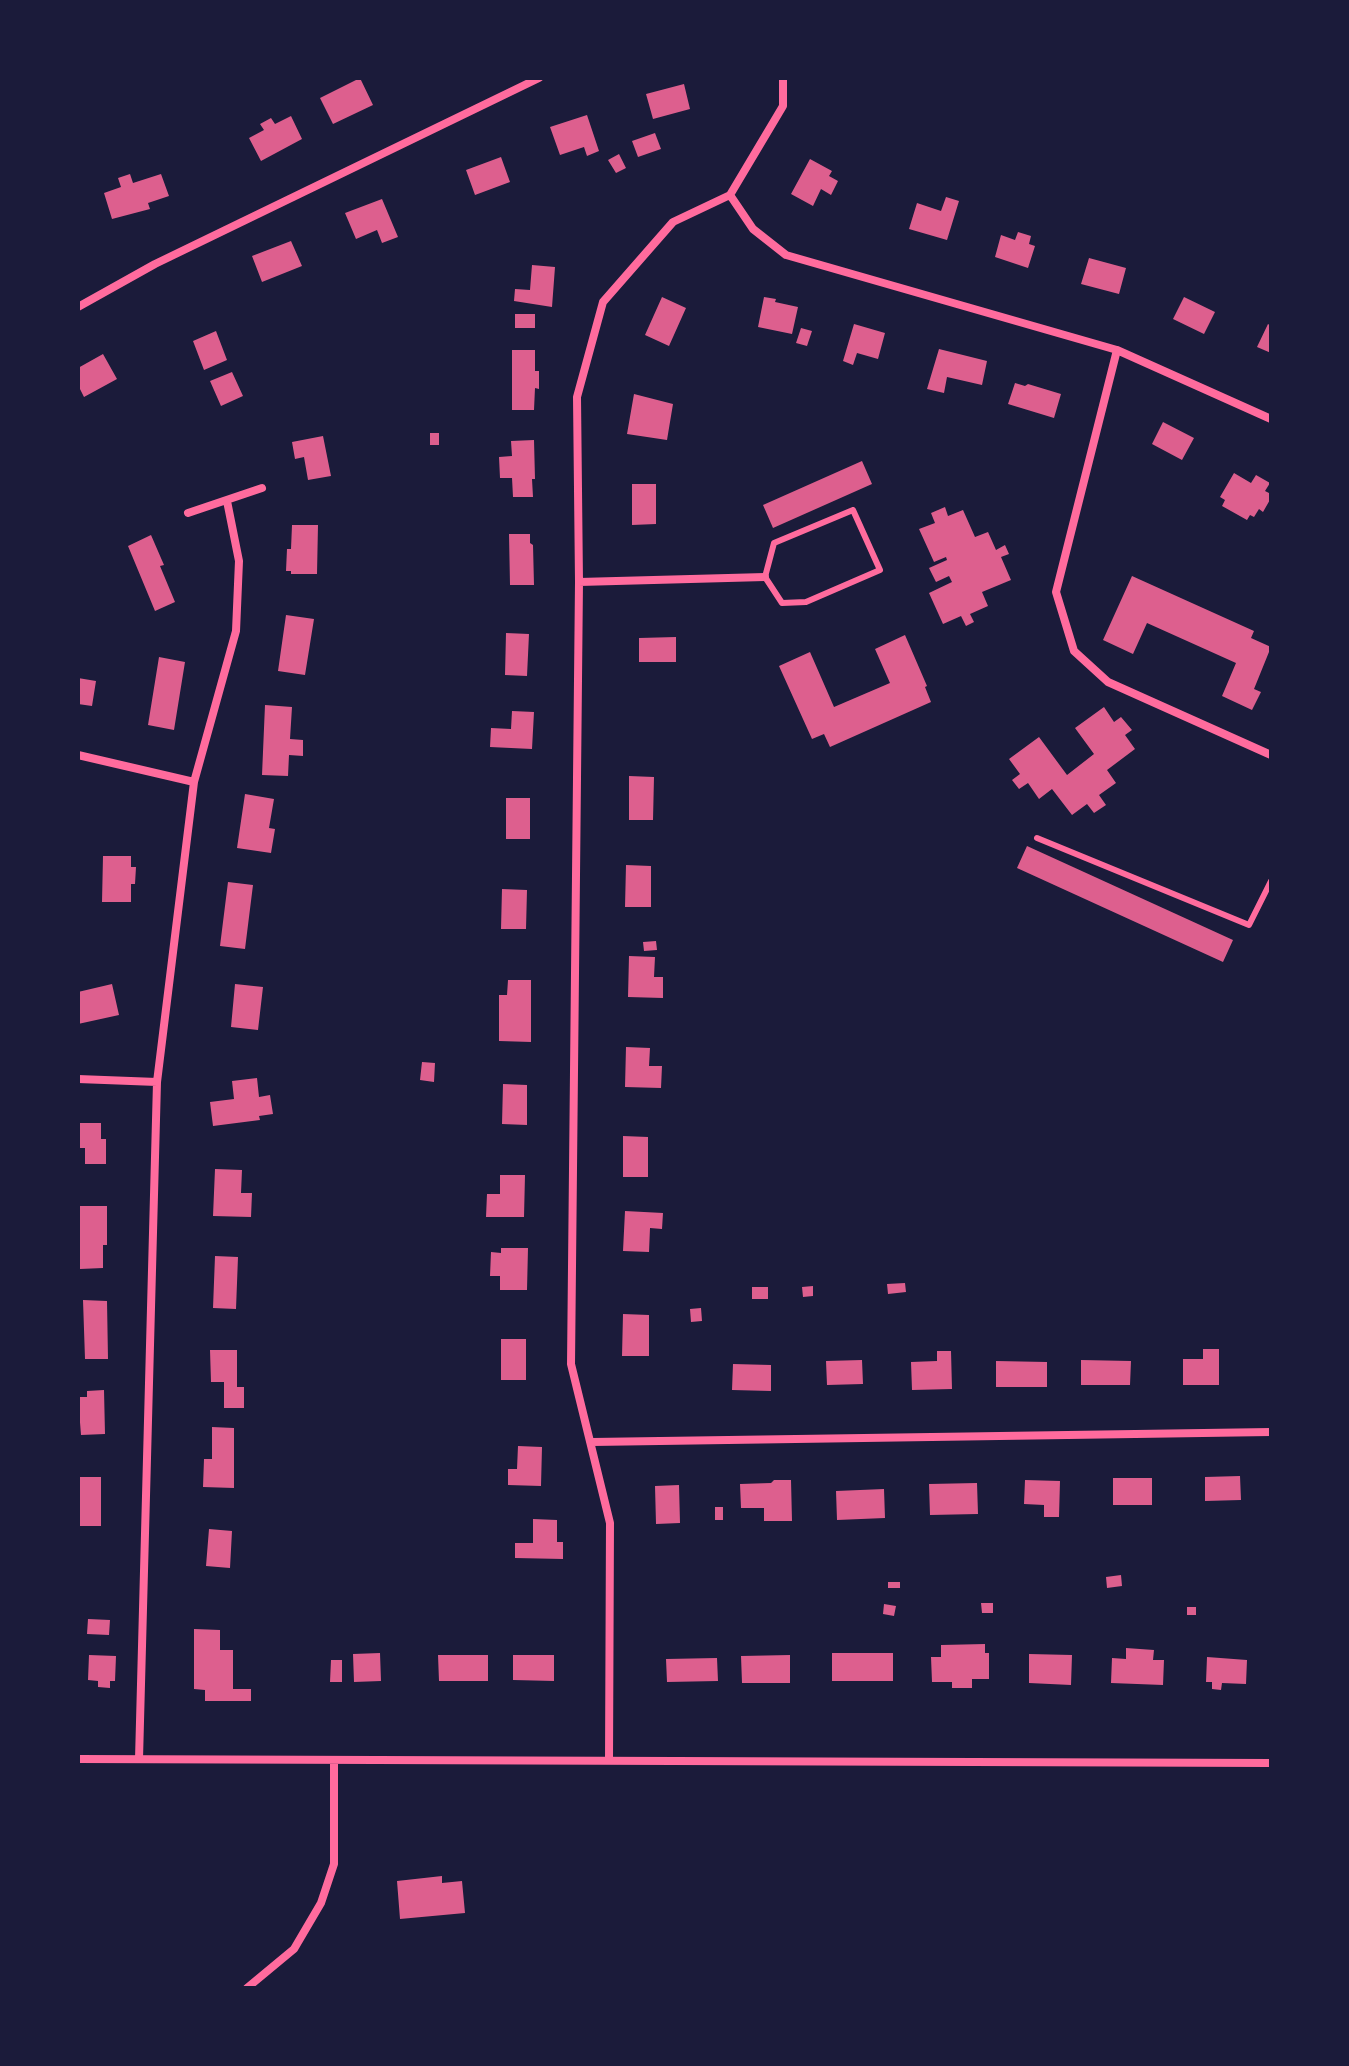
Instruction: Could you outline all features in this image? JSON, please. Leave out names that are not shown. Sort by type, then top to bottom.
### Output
[{"type":"street","points":[[78,307],[155,264],[539,78]]},
{"type":"street","points":[[609,1761],[610,1523],[571,1364],[579,582],[577,397],[603,302],[673,222],[730,195],[783,106],[783,78]]},
{"type":"street","points":[[730,195],[753,229],[786,255],[1117,350],[1271,419]]},
{"type":"street","points":[[1117,350],[1056,592],[1074,651],[1108,682],[1271,754]]},
{"type":"street","points":[[188,513],[262,488]]},
{"type":"street","points":[[139,1759],[157,1082],[194,782],[236,631],[239,561],[227,501]]},
{"type":"street","points":[[579,582],[765,577]]},
{"type":"street","points":[[78,755],[194,782]]},
{"type":"street","points":[[78,1079],[157,1082]]},
{"type":"street","points":[[592,1442],[1271,1432]]},
{"type":"street","points":[[78,1759],[1271,1763]]},
{"type":"street","points":[[247,1988],[294,1949],[321,1903],[334,1864],[334,1762]]},
{"type":"lane","points":[[853,510],[880,570],[806,602],[782,603],[765,577],[774,543],[853,510]]},
{"type":"lane","points":[[1037,838],[1249,925],[1271,881]]},
{"type":"building","points":[[360,78],[373,105],[333,124],[320,98]]},
{"type":"building","points":[[684,84],[690,109],[653,119],[646,94]]},
{"type":"building","points":[[587,115],[599,151],[587,156],[584,147],[560,155],[550,127]]},
{"type":"building","points":[[291,116],[302,139],[261,161],[249,138],[264,130],[260,124],[271,118],[275,124]]},
{"type":"building","points":[[655,133],[661,149],[638,157],[632,141]]},
{"type":"building","points":[[619,154],[626,168],[616,173],[608,160]]},
{"type":"building","points":[[501,157],[510,182],[475,195],[466,170]]},
{"type":"building","points":[[810,159],[832,171],[829,176],[838,181],[831,195],[821,189],[813,206],[791,194]]},
{"type":"building","points":[[130,174],[133,183],[161,174],[169,196],[148,203],[150,209],[112,219],[104,193],[121,187],[118,178]]},
{"type":"building","points":[[946,197],[959,201],[947,240],[909,229],[917,203],[941,211]]},
{"type":"building","points":[[382,199],[398,237],[382,243],[377,230],[356,239],[345,213]]},
{"type":"building","points":[[1018,232],[1031,236],[1029,244],[1035,246],[1028,268],[995,257],[1001,235],[1015,240]]},
{"type":"building","points":[[291,241],[302,266],[262,282],[252,256]]},
{"type":"building","points":[[1089,258],[1126,268],[1119,294],[1081,284]]},
{"type":"building","points":[[532,265],[555,267],[552,307],[514,301],[515,289],[530,290]]},
{"type":"building","points":[[662,297],[686,308],[669,346],[645,335]]},
{"type":"building","points":[[764,297],[798,307],[792,334],[758,327]]},
{"type":"building","points":[[1184,297],[1215,312],[1204,334],[1173,319]]},
{"type":"building","points":[[515,314],[535,314],[535,328],[515,328]]},
{"type":"building","points":[[854,324],[885,333],[878,359],[857,353],[853,365],[843,361]]},
{"type":"building","points":[[1268,324],[1271,326],[1271,353],[1257,347]]},
{"type":"building","points":[[801,328],[812,331],[807,346],[796,343]]},
{"type":"building","points":[[216,331],[227,360],[204,370],[193,341]]},
{"type":"building","points":[[939,349],[987,361],[982,385],[947,377],[944,393],[927,389]]},
{"type":"building","points":[[512,350],[535,350],[539,389],[535,388],[534,410],[512,410]]},
{"type":"building","points":[[103,354],[117,379],[84,397],[78,385],[78,368]]},
{"type":"building","points":[[232,372],[243,396],[221,406],[210,381]]},
{"type":"building","points":[[1015,383],[1061,394],[1054,418],[1008,404]]},
{"type":"building","points":[[634,394],[673,404],[667,440],[627,434]]},
{"type":"building","points":[[1163,422],[1194,438],[1182,460],[1152,444]]},
{"type":"building","points":[[430,433],[439,433],[439,445],[430,445]]},
{"type":"building","points":[[323,436],[331,476],[308,480],[304,457],[295,459],[292,442]]},
{"type":"building","points":[[534,440],[533,497],[513,497],[512,478],[500,478],[499,457],[512,456],[511,441]]},
{"type":"building","points":[[862,461],[872,484],[773,528],[763,505]]},
{"type":"building","points":[[1234,473],[1251,483],[1256,475],[1270,483],[1265,491],[1271,494],[1271,498],[1263,512],[1259,509],[1254,517],[1250,515],[1247,520],[1222,506],[1225,500],[1220,497]]},
{"type":"building","points":[[632,484],[656,484],[656,524],[632,525]]},
{"type":"building","points":[[945,507],[948,516],[963,510],[975,537],[988,532],[996,550],[1005,545],[1009,554],[1001,557],[1011,580],[982,592],[988,606],[970,614],[974,622],[966,626],[961,616],[943,624],[929,593],[952,582],[949,576],[936,582],[929,568],[947,560],[946,557],[934,562],[919,529],[935,523],[931,513]]},
{"type":"building","points":[[292,525],[318,525],[317,574],[291,574],[291,571],[286,571]]},
{"type":"building","points":[[509,534],[530,534],[534,585],[510,585]]},
{"type":"building","points":[[151,535],[175,602],[155,611],[128,546]]},
{"type":"building","points":[[1132,576],[1254,631],[1251,638],[1271,647],[1254,689],[1261,692],[1252,710],[1222,696],[1236,663],[1147,623],[1133,654],[1103,640]]},
{"type":"building","points":[[286,615],[314,619],[305,675],[278,671]]},
{"type":"building","points":[[506,633],[529,634],[527,676],[505,675]]},
{"type":"building","points":[[905,635],[931,702],[830,747],[824,734],[812,739],[779,666],[810,652],[834,707],[890,683],[875,649]]},
{"type":"building","points":[[676,637],[676,662],[639,662],[639,638]]},
{"type":"building","points":[[159,657],[185,662],[174,730],[148,725]]},
{"type":"building","points":[[78,678],[96,681],[92,706],[78,704]]},
{"type":"building","points":[[265,705],[292,707],[290,739],[303,740],[303,756],[289,755],[288,776],[262,775]]},
{"type":"building","points":[[1104,707],[1114,722],[1121,717],[1132,730],[1125,735],[1135,749],[1107,770],[1116,783],[1099,795],[1106,805],[1094,813],[1087,804],[1072,815],[1052,789],[1039,799],[1028,783],[1019,789],[1012,780],[1020,774],[1009,759],[1039,737],[1067,775],[1094,754],[1075,728]]},
{"type":"building","points":[[512,711],[534,712],[532,749],[490,747],[491,728],[511,729]]},
{"type":"building","points":[[629,776],[654,777],[653,820],[629,820]]},
{"type":"building","points":[[245,794],[274,799],[269,828],[275,829],[271,853],[237,848]]},
{"type":"building","points":[[506,798],[530,798],[530,839],[506,839]]},
{"type":"building","points":[[1027,846],[1233,940],[1223,962],[1017,868]]},
{"type":"building","points":[[103,856],[131,856],[131,867],[136,867],[135,884],[131,884],[131,902],[102,902]]},
{"type":"building","points":[[626,865],[651,866],[651,907],[625,907]]},
{"type":"building","points":[[228,882],[253,885],[245,949],[220,946]]},
{"type":"building","points":[[502,889],[527,890],[526,929],[501,929]]},
{"type":"building","points":[[656,941],[657,950],[644,951],[643,942]]},
{"type":"building","points":[[629,956],[655,957],[654,977],[663,977],[663,998],[628,997]]},
{"type":"building","points":[[508,980],[531,980],[531,1042],[499,1041],[499,995],[507,995]]},
{"type":"building","points":[[112,984],[119,1015],[78,1024],[78,992]]},
{"type":"building","points":[[235,984],[263,987],[258,1030],[231,1027]]},
{"type":"building","points":[[626,1047],[650,1048],[649,1066],[662,1066],[661,1088],[625,1087]]},
{"type":"building","points":[[422,1062],[435,1063],[434,1082],[420,1080]]},
{"type":"building","points":[[257,1078],[259,1097],[270,1095],[273,1114],[259,1116],[260,1120],[213,1126],[210,1102],[234,1099],[232,1081]]},
{"type":"building","points":[[503,1084],[527,1085],[527,1125],[502,1124]]},
{"type":"building","points":[[78,1123],[101,1123],[101,1139],[106,1139],[106,1164],[85,1164],[85,1148],[78,1148]]},
{"type":"building","points":[[623,1136],[648,1137],[648,1177],[623,1177]]},
{"type":"building","points":[[215,1169],[242,1170],[241,1193],[252,1193],[251,1217],[213,1216]]},
{"type":"building","points":[[500,1175],[525,1175],[524,1217],[486,1217],[487,1194],[500,1194]]},
{"type":"building","points":[[78,1206],[107,1206],[107,1245],[103,1245],[103,1268],[80,1269]]},
{"type":"building","points":[[625,1211],[663,1213],[662,1229],[650,1228],[649,1252],[623,1251]]},
{"type":"building","points":[[501,1248],[528,1248],[527,1290],[500,1290],[500,1276],[490,1276],[491,1252],[501,1253]]},
{"type":"building","points":[[215,1256],[238,1257],[236,1309],[213,1308]]},
{"type":"building","points":[[905,1283],[906,1292],[888,1294],[887,1284]]},
{"type":"building","points":[[813,1286],[813,1296],[803,1297],[802,1287]]},
{"type":"building","points":[[752,1287],[768,1287],[768,1299],[752,1299]]},
{"type":"building","points":[[83,1300],[107,1301],[108,1359],[85,1359]]},
{"type":"building","points":[[701,1308],[702,1321],[691,1322],[690,1309]]},
{"type":"building","points":[[623,1314],[649,1315],[649,1356],[622,1356]]},
{"type":"building","points":[[501,1339],[526,1339],[526,1380],[501,1380]]},
{"type":"building","points":[[1203,1349],[1219,1349],[1219,1385],[1183,1385],[1183,1359],[1203,1359]]},
{"type":"building","points":[[210,1350],[237,1350],[237,1387],[244,1387],[244,1408],[224,1408],[224,1382],[211,1382]]},
{"type":"building","points":[[937,1351],[951,1351],[952,1389],[912,1390],[911,1362],[937,1361]]},
{"type":"building","points":[[862,1360],[863,1384],[827,1385],[826,1361]]},
{"type":"building","points":[[1081,1360],[1131,1361],[1130,1385],[1081,1385]]},
{"type":"building","points":[[996,1361],[1047,1362],[1047,1387],[996,1387]]},
{"type":"building","points":[[733,1364],[771,1365],[771,1391],[732,1390]]},
{"type":"building","points":[[104,1390],[105,1434],[81,1435],[78,1397],[87,1397],[87,1391]]},
{"type":"building","points":[[212,1427],[234,1428],[234,1488],[203,1487],[204,1459],[212,1459]]},
{"type":"building","points":[[518,1446],[542,1447],[541,1486],[508,1485],[508,1469],[517,1469]]},
{"type":"building","points":[[1240,1476],[1241,1500],[1205,1501],[1205,1477]]},
{"type":"building","points":[[78,1477],[101,1477],[101,1526],[78,1526]]},
{"type":"building","points":[[1113,1478],[1152,1478],[1152,1505],[1113,1505]]},
{"type":"building","points":[[774,1480],[791,1480],[792,1521],[764,1521],[764,1508],[741,1508],[740,1484],[771,1483]]},
{"type":"building","points":[[1025,1480],[1060,1481],[1059,1517],[1044,1517],[1044,1505],[1024,1504]]},
{"type":"building","points":[[977,1483],[978,1514],[930,1515],[929,1484]]},
{"type":"building","points":[[679,1485],[680,1523],[656,1524],[655,1486]]},
{"type":"building","points":[[884,1489],[885,1518],[837,1520],[836,1491]]},
{"type":"building","points":[[715,1507],[723,1507],[723,1520],[715,1520]]},
{"type":"building","points":[[533,1519],[557,1520],[557,1542],[563,1542],[563,1559],[515,1558],[515,1543],[533,1543]]},
{"type":"building","points":[[209,1529],[232,1531],[230,1568],[206,1566]]},
{"type":"building","points":[[1121,1575],[1122,1586],[1107,1588],[1106,1577]]},
{"type":"building","points":[[888,1582],[900,1582],[900,1588],[888,1588]]},
{"type":"building","points":[[981,1603],[993,1603],[993,1613],[982,1613]]},
{"type":"building","points":[[884,1604],[896,1606],[894,1616],[883,1614]]},
{"type":"building","points":[[1187,1607],[1196,1607],[1196,1615],[1187,1615]]},
{"type":"building","points":[[88,1619],[110,1620],[109,1635],[87,1634]]},
{"type":"building","points":[[194,1629],[220,1630],[220,1650],[233,1650],[233,1689],[251,1689],[251,1701],[205,1701],[205,1690],[194,1689]]},
{"type":"building","points":[[985,1644],[985,1653],[989,1653],[989,1679],[972,1679],[972,1688],[952,1688],[952,1682],[932,1682],[931,1657],[941,1657],[941,1645]]},
{"type":"building","points":[[1126,1648],[1154,1650],[1153,1660],[1164,1660],[1163,1685],[1111,1683],[1112,1658],[1126,1659]]},
{"type":"building","points":[[380,1653],[381,1681],[354,1682],[353,1654]]},
{"type":"building","points":[[832,1653],[893,1653],[893,1681],[832,1681]]},
{"type":"building","points":[[1029,1654],[1072,1655],[1071,1685],[1029,1683]]},
{"type":"building","points":[[89,1655],[116,1656],[115,1681],[110,1681],[110,1688],[98,1687],[98,1681],[88,1680]]},
{"type":"building","points":[[438,1655],[488,1655],[488,1681],[439,1681]]},
{"type":"building","points":[[513,1655],[554,1655],[554,1681],[513,1680]]},
{"type":"building","points":[[790,1655],[790,1683],[742,1683],[741,1656]]},
{"type":"building","points":[[1207,1657],[1247,1660],[1246,1684],[1222,1683],[1221,1690],[1212,1689],[1212,1682],[1206,1682]]},
{"type":"building","points":[[717,1658],[718,1681],[667,1682],[666,1659]]},
{"type":"building","points":[[331,1660],[342,1660],[342,1682],[330,1682]]},
{"type":"building","points":[[442,1876],[442,1883],[462,1881],[465,1913],[400,1919],[397,1881]]}]
